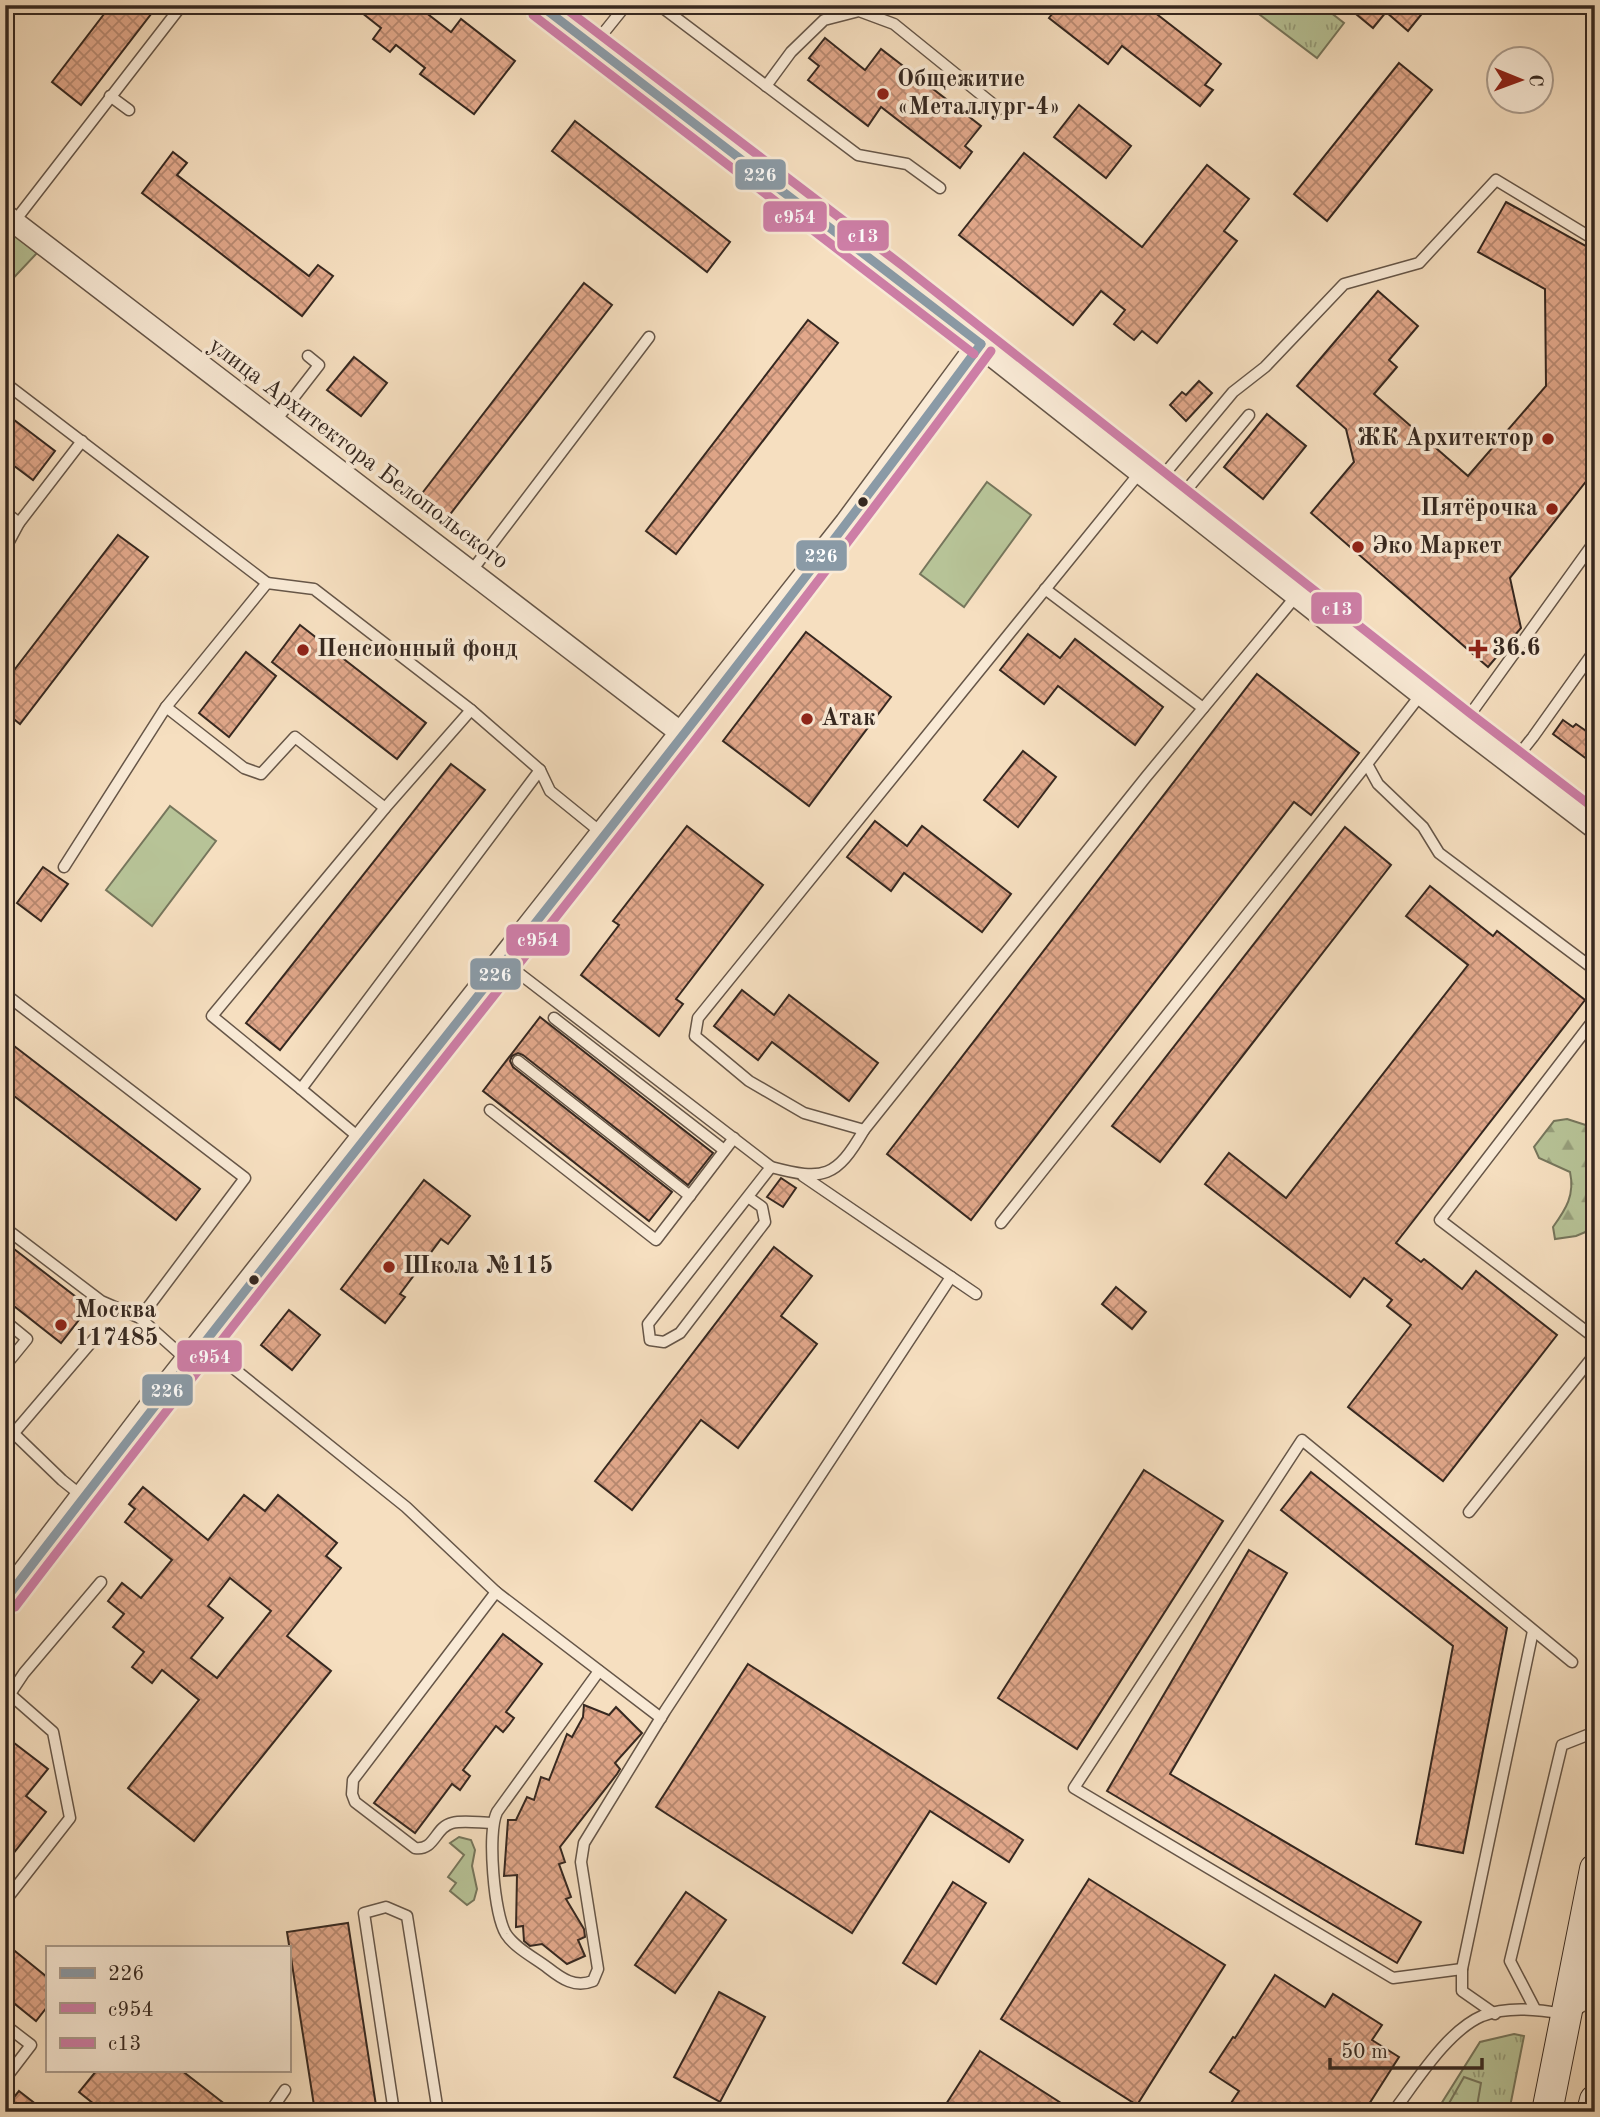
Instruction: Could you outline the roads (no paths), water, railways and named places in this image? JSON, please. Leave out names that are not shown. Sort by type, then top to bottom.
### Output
[{"type":"main road","points":[[1547,2112],[1595,1869]]},
{"type":"main road","points":[[1592,2112],[1595,2100]]},
{"type":"street","points":[[540,5],[982,344],[1595,825]]},
{"type":"street","name":"улица Архитектора Белопольского","points":[[10,218],[681,733]]},
{"type":"street","points":[[5,1600],[195,1352],[848,524],[982,344]]},
{"type":"street","points":[[1566,2014],[1579,2001],[1586,1998],[1595,1999]]},
{"type":"lane","points":[[10,218],[182,5]]},
{"type":"lane","points":[[593,46],[626,5]]},
{"type":"lane","points":[[659,5],[858,155],[907,164],[940,188]]},
{"type":"lane","points":[[766,86],[791,52],[824,20],[859,11],[894,24],[999,109]]},
{"type":"lane","points":[[110,96],[128,110]]},
{"type":"lane","points":[[864,1130],[804,1113],[749,1081],[695,1036],[698,1018],[1045,589],[1149,477],[1233,392],[1265,367],[1343,284],[1419,263],[1496,180],[1595,240]]},
{"type":"lane","points":[[470,573],[649,337]]},
{"type":"lane","points":[[274,423],[319,365],[308,356]]},
{"type":"lane","points":[[5,383],[267,583],[314,589],[471,710],[540,771],[550,791],[603,834]]},
{"type":"lane","points":[[1178,500],[1249,415]]},
{"type":"lane","points":[[5,549],[19,523],[82,441]]},
{"type":"lane","points":[[5,513],[19,523]]},
{"type":"lane","points":[[1464,724],[1595,541]]},
{"type":"lane","points":[[64,867],[166,707],[267,583]]},
{"type":"lane","points":[[1045,589],[1203,708]]},
{"type":"lane","points":[[803,1176],[832,1172],[853,1149],[864,1130],[1298,594]]},
{"type":"lane","points":[[1513,762],[1534,737],[1595,650]]},
{"type":"lane","points":[[1001,1223],[1423,692]]},
{"type":"lane","points":[[166,707],[244,768],[261,774],[295,737],[385,808]]},
{"type":"lane","points":[[362,1140],[212,1016],[385,808],[471,710]]},
{"type":"lane","points":[[1367,764],[1378,784],[1423,827],[1440,853],[1595,970]]},
{"type":"lane","points":[[302,1088],[540,771]]},
{"type":"lane","points":[[502,961],[771,1167],[803,1176],[976,1294]]},
{"type":"lane","points":[[5,994],[245,1178],[140,1318]]},
{"type":"lane","points":[[554,1018],[724,1150]]},
{"type":"lane","points":[[1595,1018],[1440,1220],[1595,1338]]},
{"type":"lane","points":[[518,1061],[690,1196]]},
{"type":"lane","points":[[490,1110],[656,1240],[734,1138]]},
{"type":"lane","points":[[748,1197],[762,1207],[765,1222],[680,1333],[664,1342],[650,1340],[648,1324],[771,1167]]},
{"type":"lane","points":[[5,1228],[101,1301],[140,1318],[195,1352],[406,1507],[496,1592],[661,1718]]},
{"type":"lane","points":[[599,1671],[497,1812],[493,1823],[495,1901],[505,1931],[510,1939],[562,1978],[577,1983],[593,1981],[597,1975],[598,1964],[581,1862],[582,1848],[661,1718],[951,1277]]},
{"type":"lane","points":[[5,1321],[27,1339],[5,1366]]},
{"type":"lane","points":[[13,1434],[94,1339]]},
{"type":"lane","points":[[1469,1512],[1595,1354]]},
{"type":"lane","points":[[5,1425],[62,1480],[85,1498]]},
{"type":"lane","points":[[1462,1969],[1393,1978],[1074,1788],[1302,1440],[1572,1662]]},
{"type":"lane","points":[[5,1893],[9,1896],[69,1818],[53,1732],[7,1692],[101,1582]]},
{"type":"lane","points":[[493,1823],[452,1823],[443,1828],[429,1846],[423,1849],[415,1848],[355,1802],[352,1789],[353,1780],[496,1592]]},
{"type":"lane","points":[[1495,2014],[1462,1991],[1462,1969],[1533,1631]]},
{"type":"lane","points":[[1535,2009],[1510,1961],[1562,1745],[1595,1732]]},
{"type":"lane","points":[[394,2112],[364,1913],[386,1907],[407,1916],[438,2112]]},
{"type":"lane","points":[[1393,2112],[1448,2042],[1465,2026],[1484,2015],[1535,2009],[1566,2014]]},
{"type":"lane","points":[[5,2025],[31,2045],[5,2079]]},
{"type":"lane","points":[[270,2112],[285,2090]]},
{"type":"place","name":"Общежитие «Металлург-4»","points":[[883,94]]},
{"type":"place","name":"ЖК Архитектор","points":[[1548,439]]},
{"type":"place","name":"Пятёрочка","points":[[1552,509]]},
{"type":"place","name":"Эко Маркет","points":[[1358,547]]},
{"type":"place","name":"36.6","points":[[1478,649]]},
{"type":"place","name":"Пенсионный фонд","points":[[303,650]]},
{"type":"place","name":"Атак","points":[[807,719]]},
{"type":"place","name":"Школа №115","points":[[389,1267]]},
{"type":"place","name":"Москва 117485","points":[[61,1325]]}]
